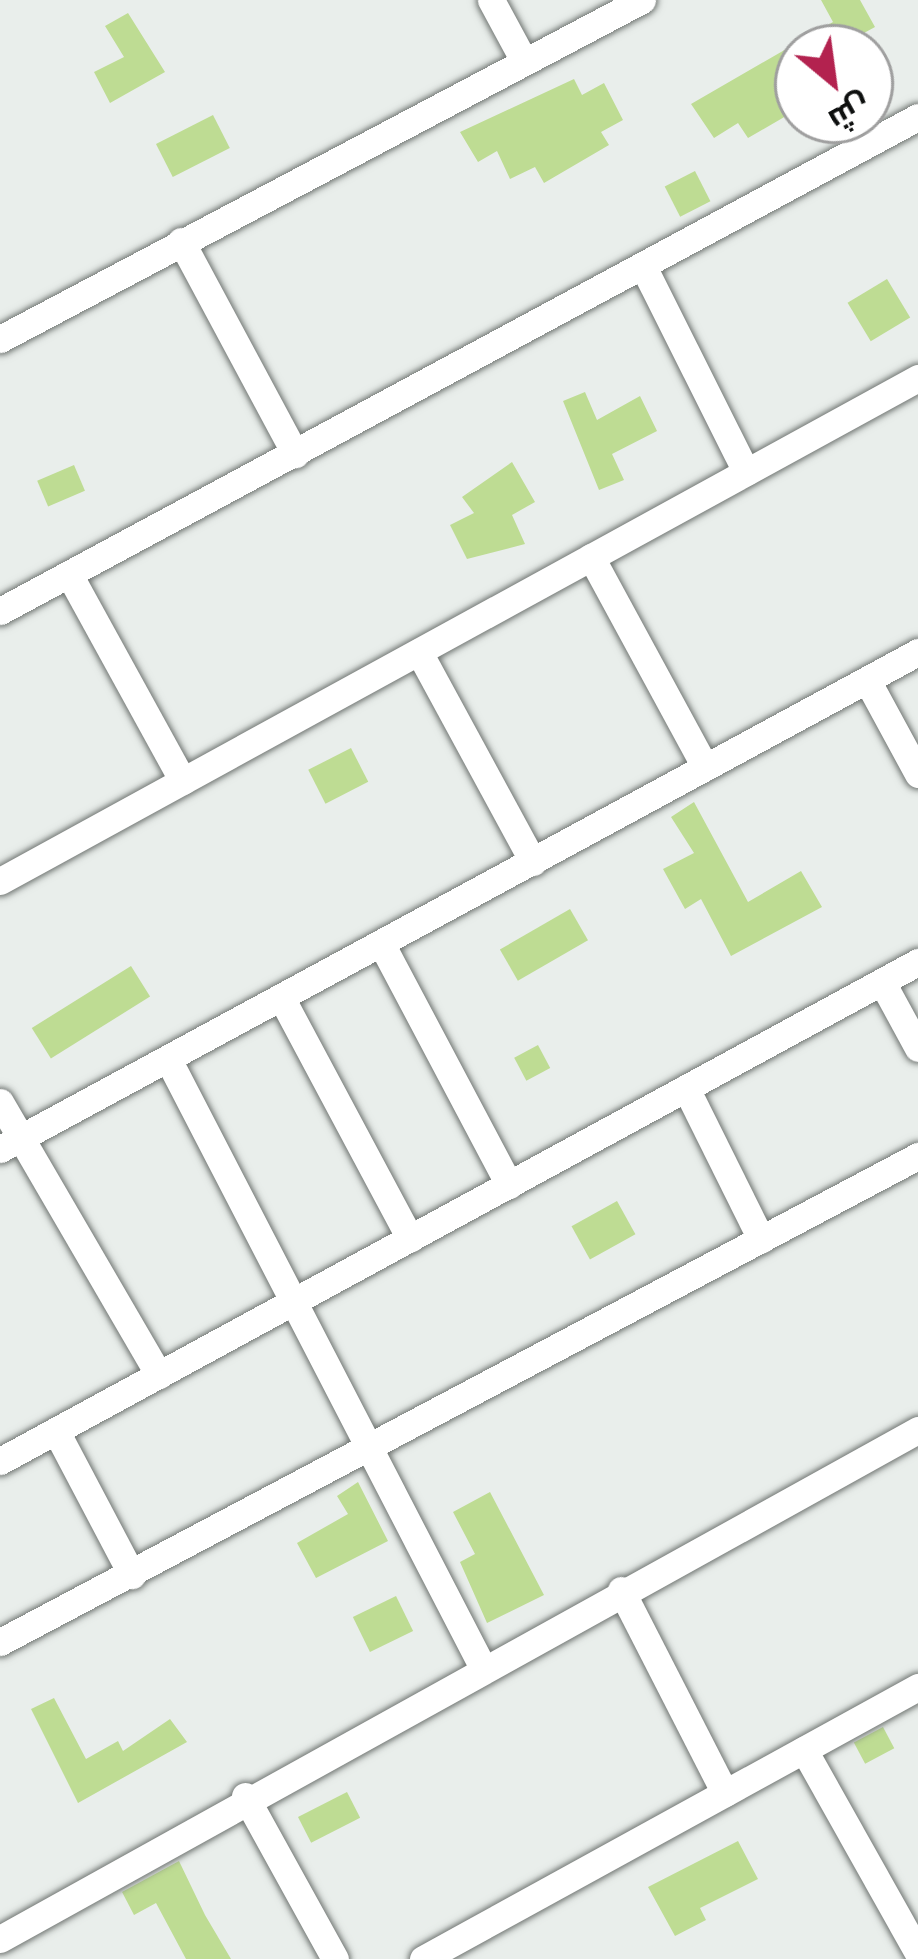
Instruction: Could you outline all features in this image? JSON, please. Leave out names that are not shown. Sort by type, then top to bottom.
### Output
[{"type":"street","points":[[491,0],[524,61]]},
{"type":"street","points":[[0,340],[642,0]]},
{"type":"street","points":[[0,610],[918,117]]},
{"type":"street","points":[[181,241],[296,454]]},
{"type":"street","points":[[644,268],[746,472]]},
{"type":"street","points":[[0,881],[918,377]]},
{"type":"street","points":[[591,557],[705,767]]},
{"type":"street","points":[[69,574],[183,781]]},
{"type":"street","points":[[419,652],[532,862]]},
{"type":"street","points":[[11,1144],[918,652]]},
{"type":"street","points":[[867,680],[918,774]]},
{"type":"street","points":[[380,944],[509,1185]]},
{"type":"street","points":[[0,1461],[918,962]]},
{"type":"street","points":[[882,982],[918,1048]]},
{"type":"street","points":[[281,998],[410,1238]]},
{"type":"street","points":[[168,1059],[364,1451],[482,1666]]},
{"type":"street","points":[[686,1088],[761,1239]]},
{"type":"street","points":[[0,1102],[11,1144],[159,1375]]},
{"type":"street","points":[[0,1642],[918,1156]]},
{"type":"street","points":[[0,1940],[245,1796],[918,1430]]},
{"type":"street","points":[[56,1431],[131,1575]]},
{"type":"street","points":[[622,1590],[725,1793]]},
{"type":"street","points":[[423,1959],[918,1688]]},
{"type":"street","points":[[804,1750],[918,1953]]},
{"type":"street","points":[[245,1796],[335,1959]]},
{"type":"building","points":[[821,0],[860,0],[873,24],[830,24],[833,22]]},
{"type":"building","points":[[128,13],[165,72],[110,103],[94,72],[124,57],[105,26]]},
{"type":"building","points":[[774,56],[774,123],[748,138],[738,123],[714,138],[691,104]]},
{"type":"building","points":[[574,79],[582,95],[604,83],[623,120],[601,132],[609,145],[544,183],[535,167],[510,179],[497,151],[478,162],[460,132]]},
{"type":"building","points":[[213,115],[230,148],[173,177],[156,144]]},
{"type":"building","points":[[695,171],[710,201],[680,217],[665,186]]},
{"type":"building","points":[[887,279],[910,318],[871,341],[848,303]]},
{"type":"building","points":[[585,392],[597,420],[640,396],[657,431],[612,454],[624,480],[599,490],[563,401]]},
{"type":"building","points":[[512,462],[535,502],[512,515],[525,544],[467,559],[450,525],[474,513],[462,497]]},
{"type":"building","points":[[74,465],[85,491],[48,506],[37,481]]},
{"type":"building","points":[[351,748],[368,782],[325,804],[308,770]]},
{"type":"building","points":[[694,802],[748,902],[801,871],[822,907],[731,956],[701,899],[685,909],[663,869],[694,853],[671,817]]},
{"type":"building","points":[[570,909],[588,940],[518,981],[500,950]]},
{"type":"building","points":[[131,966],[150,997],[51,1059],[32,1028]]},
{"type":"building","points":[[538,1045],[550,1068],[526,1081],[514,1058]]},
{"type":"building","points":[[617,1201],[635,1234],[590,1259],[572,1226]]},
{"type":"building","points":[[358,1482],[388,1541],[316,1578],[297,1543],[348,1514],[337,1496]]},
{"type":"building","points":[[490,1492],[544,1595],[487,1623],[460,1562],[475,1554],[453,1512]]},
{"type":"building","points":[[396,1596],[413,1631],[370,1652],[353,1617]]},
{"type":"building","points":[[54,1698],[86,1759],[118,1741],[123,1751],[170,1719],[187,1742],[78,1803],[31,1709]]},
{"type":"building","points":[[883,1727],[894,1748],[865,1764],[854,1742]]},
{"type":"building","points":[[347,1792],[360,1818],[311,1843],[298,1817]]},
{"type":"building","points":[[738,1841],[758,1879],[700,1908],[706,1920],[675,1936],[648,1887]]},
{"type":"building","points":[[179,1861],[231,1959],[186,1959],[156,1903],[134,1915],[122,1892]]}]
